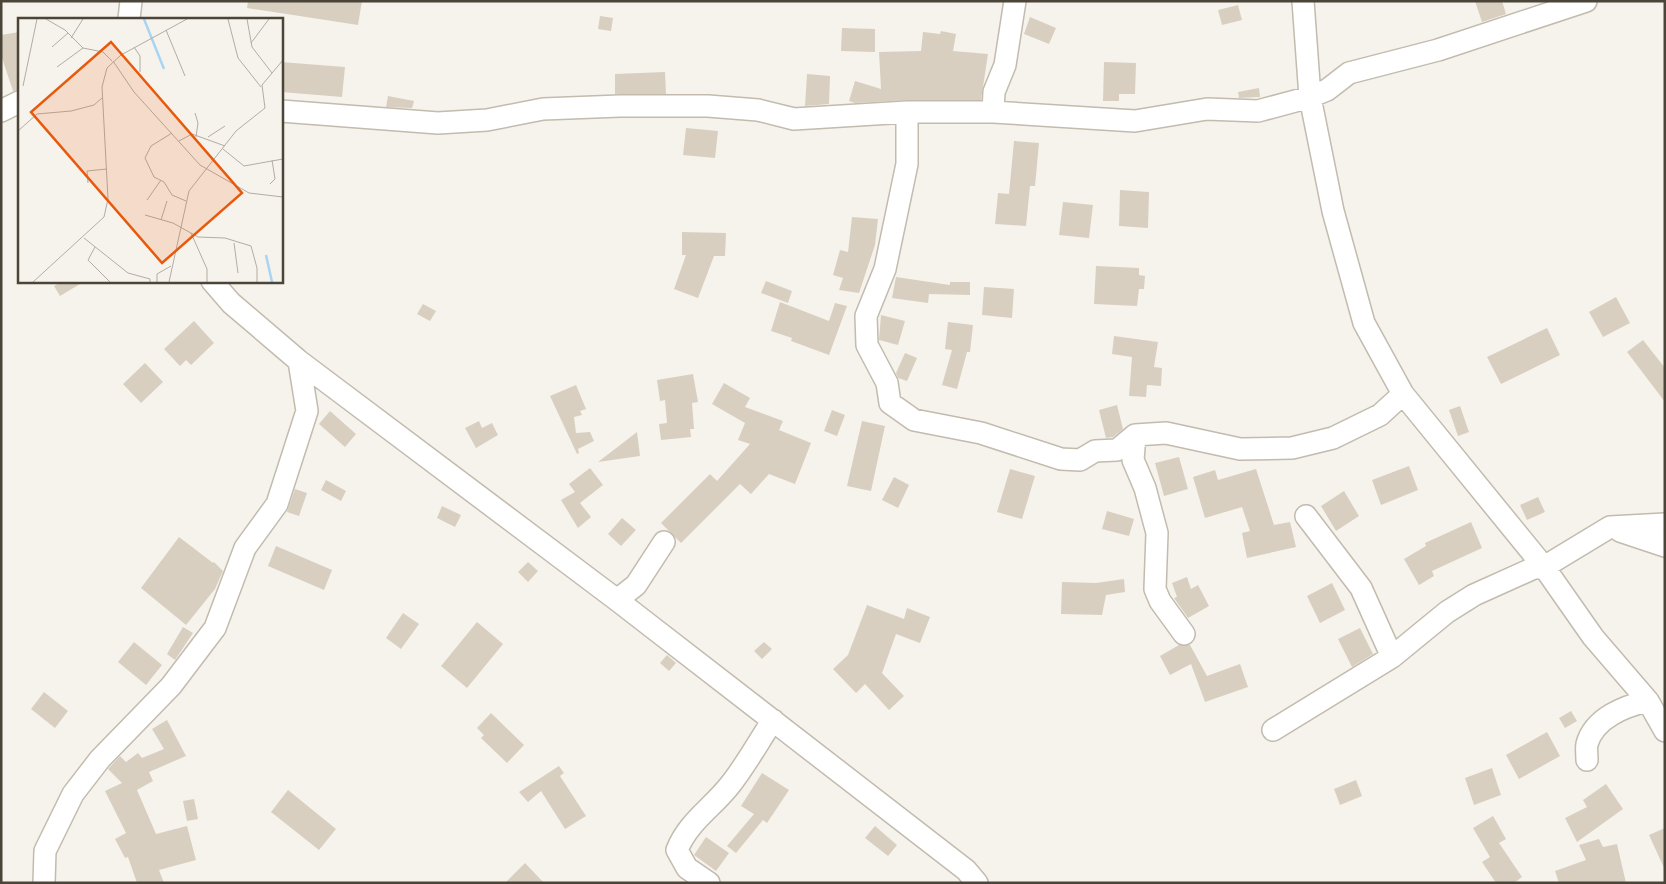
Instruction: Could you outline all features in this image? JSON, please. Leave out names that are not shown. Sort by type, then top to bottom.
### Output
[{"type":"street","points":[[129,18],[131,1]]},
{"type":"street","points":[[993,112],[994,92],[1005,65],[1015,1]]},
{"type":"street","points":[[1303,1],[1310,97],[1333,211],[1364,323],[1403,394],[1544,568],[1593,638],[1648,701],[1665,731]]},
{"type":"street","points":[[282,112],[438,123],[487,120],[543,109],[620,106],[708,106],[758,110],[794,119],[907,112],[993,112],[1135,121],[1207,109],[1258,111],[1310,97],[1327,90],[1349,73],[1438,50],[1586,1]]},
{"type":"street","points":[[1,111],[18,102]]},
{"type":"street","points":[[907,112],[907,164],[885,269],[866,316],[867,345],[887,383],[890,403],[914,420],[981,433],[1061,459],[1080,460],[1095,451],[1118,450],[1135,435],[1166,433],[1240,449],[1292,448],[1333,438],[1380,415],[1403,394]]},
{"type":"street","points":[[213,282],[231,303],[299,361],[617,600],[966,870],[977,883]]},
{"type":"street","points":[[44,883],[45,850],[73,794],[100,759],[171,686],[216,628],[245,548],[277,504],[307,412],[299,361]]},
{"type":"street","points":[[1135,435],[1133,460],[1145,488],[1157,532],[1156,589],[1160,601],[1184,634]]},
{"type":"street","points":[[1306,516],[1361,588],[1392,658]]},
{"type":"street","points":[[1273,730],[1392,658],[1447,612],[1474,595],[1534,568],[1544,568],[1610,527],[1665,524]]},
{"type":"street","points":[[1610,527],[1665,546]]},
{"type":"street","points":[[617,600],[636,585],[664,542]]},
{"type":"street","points":[[1587,760],[1587,743],[1600,723],[1626,705],[1648,701]]},
{"type":"street","points":[[709,883],[687,868],[677,850],[683,835],[696,819],[730,785],[772,720]]},
{"type":"building","points":[[248,1],[362,1],[358,25],[247,8]]},
{"type":"building","points":[[1475,1],[1502,1],[1506,14],[1482,22]]},
{"type":"building","points":[[1238,5],[1242,20],[1222,25],[1218,10]]},
{"type":"building","points":[[600,16],[613,18],[611,31],[598,29]]},
{"type":"building","points":[[1030,17],[1056,28],[1049,44],[1024,34]]},
{"type":"building","points":[[842,28],[875,29],[875,52],[841,51]]},
{"type":"building","points":[[941,31],[956,34],[953,51],[988,54],[981,100],[907,100],[855,103],[849,101],[855,81],[881,89],[879,52],[921,51],[923,32],[940,34]]},
{"type":"building","points":[[18,32],[18,90],[13,91],[1,55],[1,35]]},
{"type":"building","points":[[282,62],[345,67],[342,97],[282,92]]},
{"type":"building","points":[[1104,62],[1136,63],[1135,94],[1119,94],[1119,101],[1103,101]]},
{"type":"building","points":[[665,72],[666,94],[615,94],[615,74]]},
{"type":"building","points":[[807,74],[830,76],[829,104],[805,106]]},
{"type":"building","points":[[1259,88],[1260,97],[1239,98],[1238,92]]},
{"type":"building","points":[[388,96],[414,101],[412,108],[386,107]]},
{"type":"building","points":[[686,128],[718,131],[715,158],[683,155]]},
{"type":"building","points":[[1014,141],[1039,143],[1035,186],[1030,186],[1026,226],[995,224],[998,193],[1009,194]]},
{"type":"building","points":[[1120,190],[1149,192],[1148,228],[1119,226]]},
{"type":"building","points":[[1063,202],[1093,205],[1089,238],[1059,235]]},
{"type":"building","points":[[852,217],[878,219],[875,245],[859,293],[839,290],[843,278],[833,275],[840,250],[848,252]]},
{"type":"building","points":[[682,232],[726,233],[725,256],[714,256],[698,298],[674,289],[686,255],[682,255]]},
{"type":"building","points":[[1096,266],[1139,268],[1139,275],[1145,276],[1144,289],[1139,289],[1137,306],[1094,304]]},
{"type":"building","points":[[896,277],[950,285],[950,282],[970,282],[970,295],[929,294],[928,303],[892,298]]},
{"type":"building","points":[[766,281],[792,291],[788,303],[761,293]]},
{"type":"building","points":[[61,282],[83,282],[60,296],[54,286]]},
{"type":"building","points":[[984,287],[1014,289],[1012,318],[982,315]]},
{"type":"building","points":[[1616,297],[1630,323],[1603,337],[1589,312]]},
{"type":"building","points":[[780,302],[829,321],[835,303],[847,306],[829,355],[791,341],[792,338],[771,331]]},
{"type":"building","points":[[423,304],[436,311],[430,321],[417,314]]},
{"type":"building","points":[[881,315],[905,321],[898,345],[879,340]]},
{"type":"building","points":[[194,321],[214,343],[191,365],[186,360],[180,366],[164,349]]},
{"type":"building","points":[[948,322],[973,325],[970,352],[967,352],[957,389],[942,385],[952,350],[945,349]]},
{"type":"building","points":[[1547,328],[1560,355],[1501,384],[1487,357]]},
{"type":"building","points":[[1114,336],[1158,342],[1154,367],[1162,368],[1161,386],[1147,385],[1146,397],[1129,396],[1132,357],[1112,354]]},
{"type":"building","points":[[1643,340],[1665,368],[1665,402],[1627,352]]},
{"type":"building","points":[[905,353],[917,358],[907,381],[898,378],[896,373]]},
{"type":"building","points":[[145,363],[163,382],[141,403],[123,384]]},
{"type":"building","points":[[693,374],[698,402],[692,403],[694,429],[690,429],[691,437],[661,440],[659,424],[667,423],[665,400],[660,401],[657,380]]},
{"type":"building","points":[[724,383],[750,398],[745,407],[783,421],[779,430],[811,443],[795,484],[769,474],[751,494],[740,484],[681,543],[661,523],[710,474],[717,481],[750,444],[738,440],[745,423],[712,404]]},
{"type":"building","points":[[576,385],[586,409],[580,411],[582,415],[574,417],[576,433],[590,432],[594,441],[578,449],[579,453],[577,454],[550,396]]},
{"type":"building","points":[[1117,405],[1123,429],[1113,437],[1106,438],[1099,410]]},
{"type":"building","points":[[1460,406],[1469,432],[1458,436],[1449,410]]},
{"type":"building","points":[[832,410],[845,415],[837,436],[824,431]]},
{"type":"building","points":[[330,411],[356,434],[345,447],[319,424]]},
{"type":"building","points":[[479,421],[482,428],[492,423],[498,435],[476,448],[465,428]]},
{"type":"building","points":[[862,421],[885,426],[871,491],[847,486]]},
{"type":"building","points":[[637,432],[640,456],[598,462]]},
{"type":"building","points":[[1179,457],[1188,489],[1164,496],[1155,463]]},
{"type":"building","points":[[1409,466],[1418,490],[1381,505],[1372,480]]},
{"type":"building","points":[[590,468],[603,485],[580,503],[591,517],[578,528],[561,500],[575,492],[569,484]]},
{"type":"building","points":[[1010,469],[1035,476],[1022,519],[997,512]]},
{"type":"building","points":[[1256,469],[1274,525],[1290,522],[1296,547],[1247,558],[1242,533],[1250,531],[1242,507],[1205,518],[1193,477],[1215,470],[1218,480]]},
{"type":"building","points":[[894,477],[909,485],[898,508],[882,500]]},
{"type":"building","points":[[326,480],[346,491],[341,501],[321,490]]},
{"type":"building","points":[[295,489],[307,493],[299,516],[287,512]]},
{"type":"building","points":[[1344,491],[1359,516],[1336,531],[1321,506]]},
{"type":"building","points":[[1538,497],[1545,512],[1527,520],[1520,505]]},
{"type":"building","points":[[442,506],[461,515],[455,527],[437,518]]},
{"type":"building","points":[[1107,511],[1134,519],[1129,536],[1102,529]]},
{"type":"building","points":[[622,518],[636,530],[621,546],[608,534]]},
{"type":"building","points":[[1471,522],[1482,548],[1432,571],[1434,576],[1419,585],[1404,559],[1426,546],[1425,543]]},
{"type":"building","points":[[179,537],[214,562],[223,571],[215,589],[186,625],[141,588]]},
{"type":"building","points":[[276,546],[332,570],[324,590],[268,566]]},
{"type":"building","points":[[528,562],[538,571],[528,582],[518,572]]},
{"type":"building","points":[[1187,577],[1191,589],[1198,585],[1209,606],[1188,618],[1174,598],[1177,597],[1172,583]]},
{"type":"building","points":[[1124,579],[1125,592],[1106,595],[1102,615],[1061,614],[1062,582],[1096,583]]},
{"type":"building","points":[[1332,583],[1345,610],[1320,623],[1307,596]]},
{"type":"building","points":[[867,605],[904,619],[907,608],[930,617],[920,643],[896,634],[882,673],[904,696],[889,710],[865,684],[856,693],[833,669],[848,655]]},
{"type":"building","points":[[403,613],[419,624],[401,649],[386,638]]},
{"type":"building","points":[[477,622],[503,644],[467,688],[441,666]]},
{"type":"building","points":[[183,627],[193,633],[175,660],[167,654]]},
{"type":"building","points":[[1360,628],[1373,654],[1352,667],[1338,639]]},
{"type":"building","points":[[134,642],[162,665],[146,685],[118,662]]},
{"type":"building","points":[[764,642],[772,649],[762,659],[754,651]]},
{"type":"building","points":[[1179,645],[1190,645],[1207,676],[1240,664],[1248,687],[1205,702],[1191,664],[1170,675],[1160,656]]},
{"type":"building","points":[[667,655],[676,663],[669,671],[660,663]]},
{"type":"building","points":[[44,692],[68,711],[55,728],[31,709]]},
{"type":"building","points":[[1571,711],[1577,721],[1565,728],[1559,718]]},
{"type":"building","points":[[491,713],[524,745],[507,763],[481,738],[484,735],[477,728]]},
{"type":"building","points":[[167,720],[186,756],[149,772],[153,781],[137,790],[156,834],[187,826],[196,860],[159,870],[164,883],[137,883],[128,857],[125,858],[115,839],[126,833],[105,791],[122,783],[108,769],[120,756],[126,762],[138,753],[142,758],[164,749],[152,729]]},
{"type":"building","points":[[1547,732],[1560,756],[1519,779],[1506,755]]},
{"type":"building","points":[[559,766],[564,773],[560,776],[586,816],[565,829],[541,791],[528,802],[519,792]]},
{"type":"building","points":[[1492,768],[1501,795],[1474,805],[1465,778]]},
{"type":"building","points":[[762,773],[789,790],[767,823],[763,820],[736,853],[727,846],[754,814],[741,806]]},
{"type":"building","points":[[1356,780],[1362,796],[1340,805],[1334,789]]},
{"type":"building","points":[[1606,784],[1623,809],[1577,842],[1565,818],[1587,807],[1583,800]]},
{"type":"building","points":[[288,790],[336,829],[319,850],[271,812]]},
{"type":"building","points":[[194,799],[198,819],[187,821],[183,801]]},
{"type":"building","points":[[1493,816],[1506,839],[1499,843],[1522,877],[1514,883],[1496,883],[1482,862],[1490,857],[1473,828]]},
{"type":"building","points":[[875,826],[897,845],[888,856],[865,838]]},
{"type":"building","points":[[1665,828],[1665,870],[1649,835]]},
{"type":"building","points":[[706,837],[729,853],[716,871],[694,855]]},
{"type":"building","points":[[1599,839],[1603,847],[1617,844],[1626,883],[1559,883],[1555,871],[1586,860],[1579,845]]},
{"type":"building","points":[[525,863],[544,883],[505,883]]}]
